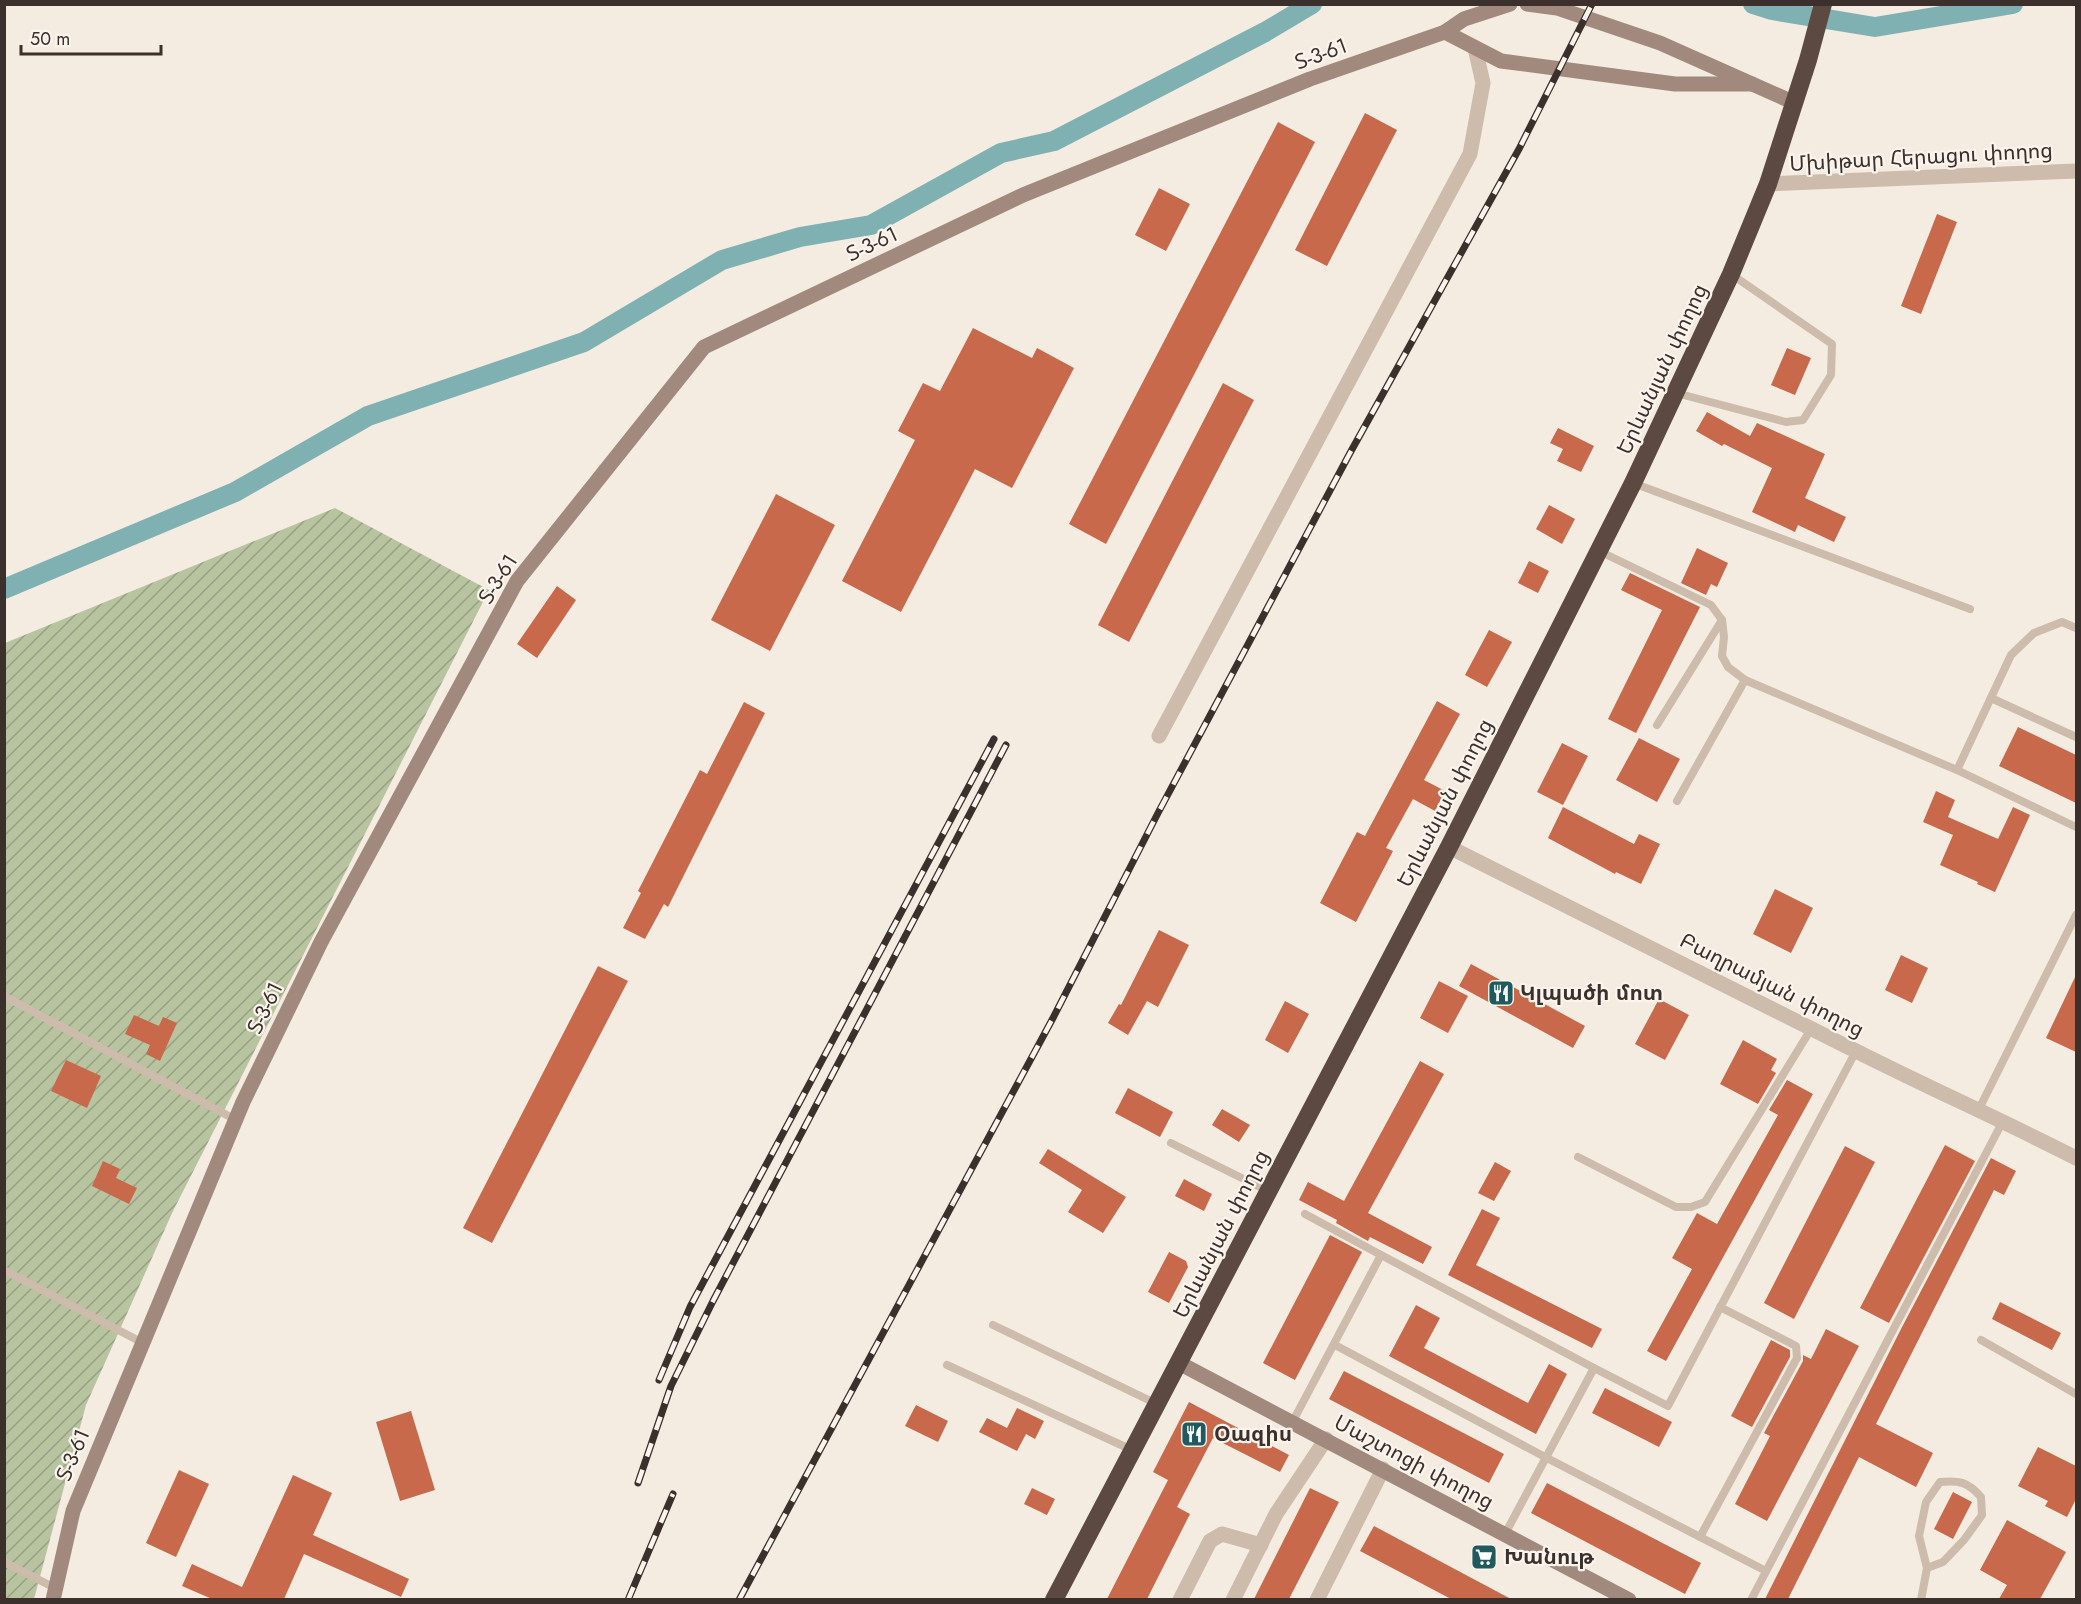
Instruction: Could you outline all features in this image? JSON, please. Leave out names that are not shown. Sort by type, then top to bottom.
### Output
[{"type":"highway","name":"Երևանյան փողոց","points":[[1054,1599],[1449,847],[1634,483],[1731,274],[1768,184],[1795,103],[1823,4]]},
{"type":"street","name":"Տ-3-61","points":[[54,1594],[73,1511],[236,1120],[321,942],[518,581],[704,347],[1023,195],[1310,79],[1446,32],[1464,20],[1510,4]]},
{"type":"street","points":[[1527,4],[1557,8],[1660,43],[1795,103]]},
{"type":"street","points":[[1446,32],[1501,61],[1675,84],[1752,84]]},
{"type":"street","points":[[1159,735],[1470,154],[1483,83],[1475,48]]},
{"type":"street","name":"Մխիթար Հերացու փողոց","points":[[1768,184],[2076,171]]},
{"type":"street","name":"Բաղրամյան փողոց","points":[[1449,847],[1811,1029],[1978,1111],[2004,1120],[2076,1158]]},
{"type":"street","name":"Մաշտոցի փողոց","points":[[1179,1363],[1629,1599]]},
{"type":"street","points":[[1233,1599],[1276,1514],[1326,1439]]},
{"type":"street","points":[[1317,1599],[1383,1469]]},
{"type":"street","points":[[1180,1599],[1210,1540],[1222,1534],[1261,1545]]},
{"type":"lane","points":[[1676,393],[1786,422],[1803,420],[1831,375],[1832,344],[1731,274]]},
{"type":"lane","points":[[1634,483],[1971,609]]},
{"type":"lane","points":[[1599,551],[1711,605],[1722,620],[1724,637],[1722,656],[1728,668],[1745,680],[1957,770],[2076,827]]},
{"type":"lane","points":[[1657,725],[1722,620]]},
{"type":"lane","points":[[1957,770],[2011,656],[2034,633],[2062,622],[2076,628]]},
{"type":"lane","points":[[1677,801],[1745,680]]},
{"type":"lane","points":[[1991,698],[2076,737]]},
{"type":"lane","points":[[1978,1111],[2076,915]]},
{"type":"lane","points":[[4,996],[236,1120]]},
{"type":"lane","points":[[1578,1157],[1676,1208],[1691,1207],[1705,1202],[1811,1029]]},
{"type":"lane","points":[[1305,1214],[1668,1406],[1856,1051]]},
{"type":"lane","points":[[1751,1599],[2004,1120]]},
{"type":"lane","points":[[1171,1143],[1268,1191]]},
{"type":"lane","points":[[1293,1421],[1381,1255]]},
{"type":"lane","points":[[4,1270],[143,1343]]},
{"type":"lane","points":[[1700,1537],[1797,1358],[1796,1346],[1720,1307]]},
{"type":"lane","points":[[993,1325],[1158,1404]]},
{"type":"lane","points":[[1981,1340],[2076,1394]]},
{"type":"lane","points":[[1335,1345],[1545,1458],[1766,1571]]},
{"type":"lane","points":[[947,1365],[1133,1450]]},
{"type":"lane","points":[[1505,1534],[1594,1368]]},
{"type":"lane","points":[[1921,1599],[1927,1568],[1919,1536],[1926,1502],[1940,1482],[1957,1480],[1974,1489],[1981,1497],[1982,1515],[1964,1540],[1943,1562],[1927,1568]]},
{"type":"lane","points":[[4,1562],[54,1594]]},
{"type":"green space","points":[[335,508],[489,590],[173,1211],[86,1405],[34,1599],[5,1600],[5,643]]},
{"type":"building","points":[[1365,113],[1397,130],[1327,266],[1295,250]]},
{"type":"building","points":[[1278,122],[1315,142],[1106,544],[1069,524]]},
{"type":"building","points":[[1159,188],[1190,204],[1166,251],[1135,235]]},
{"type":"building","points":[[1937,214],[1957,222],[1921,314],[1901,306]]},
{"type":"building","points":[[973,328],[1032,358],[1037,348],[1074,368],[1012,488],[975,469],[901,612],[842,581],[915,440],[898,431],[923,383],[940,391]]},
{"type":"building","points":[[1787,348],[1811,358],[1795,395],[1771,385]]},
{"type":"building","points":[[1223,383],[1254,400],[1129,642],[1098,625]]},
{"type":"building","points":[[1707,412],[1750,436],[1757,423],[1825,454],[1805,498],[1846,517],[1834,542],[1798,525],[1795,532],[1752,512],[1772,468],[1724,444],[1722,446],[1696,431]]},
{"type":"building","points":[[1558,428],[1594,446],[1581,472],[1557,461],[1563,449],[1550,443]]},
{"type":"building","points":[[776,494],[835,525],[770,651],[711,620]]},
{"type":"building","points":[[1549,505],[1575,519],[1562,544],[1536,529]]},
{"type":"building","points":[[1697,548],[1728,563],[1717,587],[1711,584],[1706,595],[1681,583]]},
{"type":"building","points":[[1529,561],[1549,571],[1538,593],[1518,583]]},
{"type":"building","points":[[1630,573],[1700,607],[1636,733],[1608,719],[1662,610],[1621,590]]},
{"type":"building","points":[[557,586],[576,600],[537,658],[517,644]]},
{"type":"building","points":[[1489,630],[1512,642],[1487,687],[1465,675]]},
{"type":"building","points":[[1437,701],[1460,714],[1424,780],[1445,791],[1435,811],[1413,799],[1386,848],[1393,851],[1356,922],[1320,903],[1357,832],[1365,836]]},
{"type":"building","points":[[744,702],[765,713],[668,907],[664,904],[645,939],[623,928],[641,893],[638,891],[700,770],[707,774]]},
{"type":"building","points":[[2018,727],[2076,755],[2076,803],[1999,766]]},
{"type":"building","points":[[1639,738],[1680,759],[1657,802],[1616,780]]},
{"type":"building","points":[[1562,743],[1588,756],[1563,805],[1537,792]]},
{"type":"building","points":[[1936,791],[1955,800],[1948,817],[1998,839],[2013,807],[2030,815],[1995,892],[1940,865],[1953,835],[1923,822]]},
{"type":"building","points":[[1563,807],[1634,844],[1639,834],[1660,844],[1641,884],[1616,872],[1615,874],[1548,838]]},
{"type":"building","points":[[1775,889],[1813,908],[1791,953],[1753,934]]},
{"type":"building","points":[[1159,930],[1189,945],[1158,1007],[1147,1001],[1128,1035],[1108,1023],[1119,1004],[1121,1005]]},
{"type":"building","points":[[1901,955],[1928,968],[1912,1003],[1885,990]]},
{"type":"building","points":[[1471,964],[1585,1026],[1573,1048],[1459,986]]},
{"type":"building","points":[[598,966],[628,981],[492,1243],[463,1228]]},
{"type":"building","points":[[2076,975],[2076,1052],[2046,1038]]},
{"type":"building","points":[[1439,981],[1468,996],[1448,1033],[1420,1018]]},
{"type":"building","points":[[1659,999],[1689,1015],[1665,1060],[1635,1044]]},
{"type":"building","points":[[1285,1001],[1309,1014],[1288,1053],[1265,1040]]},
{"type":"building","points":[[134,1015],[159,1026],[163,1017],[177,1023],[160,1061],[146,1054],[150,1045],[125,1034]]},
{"type":"building","points":[[1743,1040],[1777,1059],[1771,1070],[1776,1073],[1758,1104],[1720,1084]]},
{"type":"building","points":[[66,1060],[101,1076],[87,1108],[51,1091]]},
{"type":"building","points":[[1420,1061],[1444,1074],[1368,1213],[1432,1247],[1423,1264],[1370,1237],[1368,1241],[1336,1223],[1337,1220],[1299,1200],[1308,1182],[1344,1201]]},
{"type":"building","points":[[1787,1080],[1813,1094],[1666,1361],[1647,1351],[1692,1269],[1672,1258],[1697,1213],[1717,1224],[1778,1115],[1769,1110]]},
{"type":"building","points":[[1128,1088],[1173,1112],[1160,1137],[1115,1113]]},
{"type":"building","points":[[1222,1109],[1250,1125],[1239,1142],[1212,1125]]},
{"type":"building","points":[[1945,1145],[1975,1161],[1889,1323],[1860,1308]]},
{"type":"building","points":[[1845,1146],[1875,1162],[1794,1319],[1764,1303]]},
{"type":"building","points":[[1048,1149],[1126,1197],[1103,1233],[1068,1212],[1082,1190],[1039,1163]]},
{"type":"building","points":[[1991,1158],[2016,1171],[2004,1195],[1994,1190],[1876,1424],[1933,1453],[1916,1487],[1859,1457],[1788,1599],[1765,1599],[1901,1329]]},
{"type":"building","points":[[103,1161],[120,1169],[116,1178],[137,1188],[129,1204],[92,1186]]},
{"type":"building","points":[[1495,1162],[1511,1171],[1494,1201],[1478,1193]]},
{"type":"building","points":[[1184,1179],[1212,1194],[1204,1211],[1175,1196]]},
{"type":"building","points":[[1482,1209],[1500,1218],[1476,1265],[1602,1329],[1592,1348],[1448,1275]]},
{"type":"building","points":[[1330,1235],[1362,1252],[1295,1380],[1263,1363]]},
{"type":"building","points":[[1169,1252],[1186,1261],[1188,1267],[1169,1303],[1148,1292]]},
{"type":"building","points":[[2000,1302],[2061,1333],[2052,1350],[1992,1319]]},
{"type":"building","points":[[1416,1305],[1440,1318],[1424,1348],[1528,1403],[1549,1364],[1567,1374],[1536,1434],[1389,1356]]},
{"type":"building","points":[[1826,1329],[1859,1346],[1767,1521],[1735,1504],[1770,1436],[1764,1433],[1803,1361],[1803,1355],[1811,1359]]},
{"type":"building","points":[[1771,1340],[1790,1350],[1790,1357],[1752,1427],[1731,1416]]},
{"type":"building","points":[[1344,1371],[1504,1454],[1489,1483],[1329,1399]]},
{"type":"building","points":[[1605,1388],[1672,1422],[1659,1447],[1592,1413]]},
{"type":"building","points":[[1189,1402],[1289,1455],[1280,1472],[1213,1438],[1177,1507],[1190,1514],[1147,1599],[1107,1599],[1168,1480],[1153,1472]]},
{"type":"building","points":[[916,1405],[948,1421],[938,1442],[905,1426]]},
{"type":"building","points":[[1017,1408],[1044,1421],[1035,1439],[1026,1434],[1017,1451],[979,1432],[987,1418],[1007,1428]]},
{"type":"building","points":[[411,1411],[435,1490],[400,1501],[376,1422]]},
{"type":"building","points":[[2038,1447],[2076,1466],[2076,1499],[2067,1517],[2045,1506],[2048,1501],[2018,1486]]},
{"type":"building","points":[[179,1470],[209,1484],[176,1557],[146,1543]]},
{"type":"building","points":[[293,1475],[332,1493],[313,1535],[409,1579],[401,1597],[304,1554],[284,1599],[212,1599],[182,1586],[192,1564],[242,1587]]},
{"type":"building","points":[[1547,1483],[1701,1563],[1685,1594],[1531,1513]]},
{"type":"building","points":[[1032,1488],[1055,1499],[1047,1515],[1024,1504]]},
{"type":"building","points":[[1310,1488],[1339,1502],[1289,1599],[1254,1599]]},
{"type":"building","points":[[1953,1492],[1972,1502],[1953,1539],[1934,1529]]},
{"type":"building","points":[[2007,1520],[2066,1552],[2040,1599],[1999,1599],[2007,1585],[1980,1570]]},
{"type":"building","points":[[1374,1526],[1511,1599],[1451,1599],[1360,1551]]},
{"type":"waterway","points":[[4,589],[235,492],[368,416],[584,342],[722,260],[800,237],[871,225],[1001,153],[1054,141],[1265,32],[1312,4]]},
{"type":"waterway","points":[[1753,4],[1772,10],[1875,27],[2013,4]]},
{"type":"railway","points":[[739,1600],[1053,1018],[1158,813],[1350,453],[1519,149],[1592,4]]},
{"type":"railway","points":[[659,1380],[690,1307],[994,739]]},
{"type":"railway","points":[[638,1483],[671,1386],[713,1301],[1006,745]]},
{"type":"railway","points":[[628,1600],[673,1494]]},
{"type":"place","name":"Կլպածի մոտ","points":[[1501,993]]},
{"type":"place","name":"Օազիս","points":[[1194,1434]]},
{"type":"place","name":"Խանութ","points":[[1484,1557]]}]
